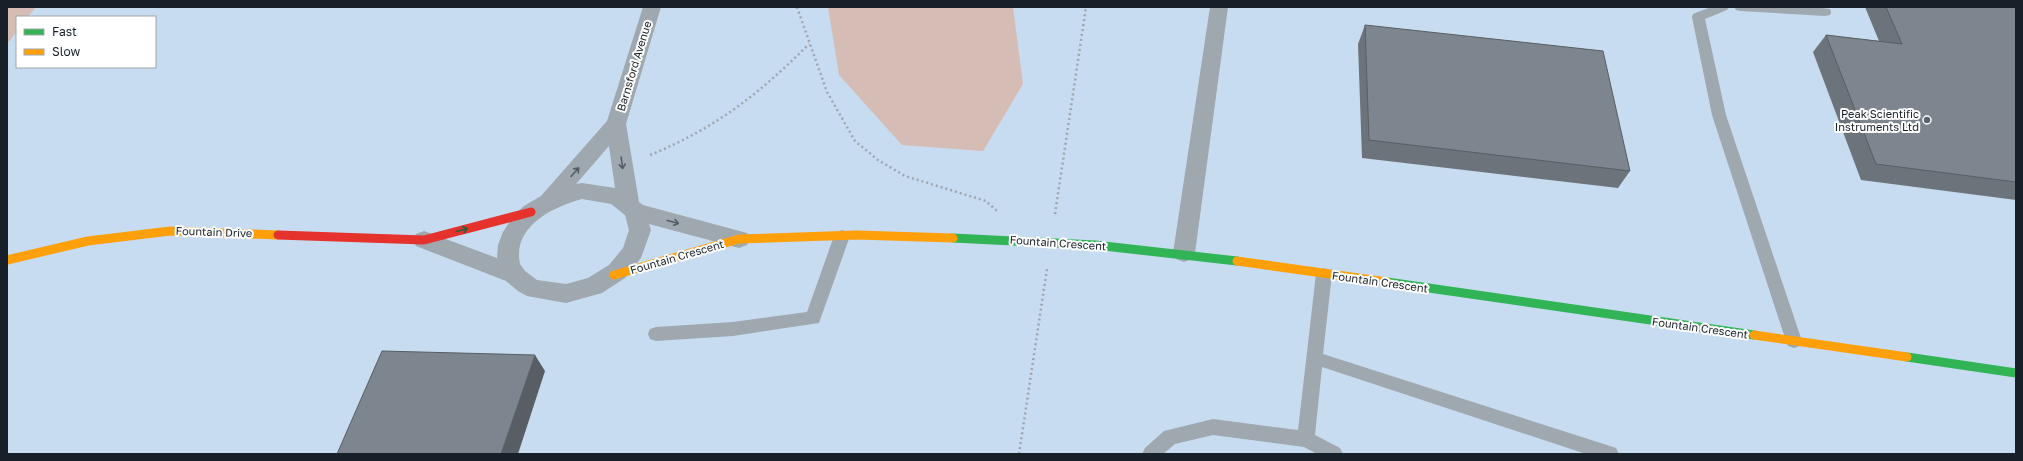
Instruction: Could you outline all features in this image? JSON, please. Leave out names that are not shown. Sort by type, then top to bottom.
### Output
[{"type":"street","name":"Barnsford Avenue","points":[[540,206],[616,124],[652,7]]},
{"type":"street","points":[[1184,253],[1219,7]]},
{"type":"street","name":"Barnsford Avenue","points":[[616,124],[631,207]]},
{"type":"street","points":[[582,191],[600,192],[615,196],[631,207],[640,226],[638,242],[630,260],[614,275],[593,287],[570,294],[547,293],[527,286],[514,274],[508,259],[510,242],[518,226],[540,206],[566,194],[582,191]]},
{"type":"street","name":"Fountain Drive","points":[[424,240],[540,206]]},
{"type":"street","name":"Fountain Crescent","points":[[631,207],[739,239]]},
{"type":"street","name":"Fountain Drive","points":[[7,260],[88,241],[170,230],[424,240],[514,274]]},
{"type":"street","name":"Fountain Crescent","points":[[614,275],[739,239],[842,236],[1051,241],[1184,253],[2016,373]]},
{"type":"lane","points":[[1723,7],[1698,17],[1717,108],[1794,341]]},
{"type":"lane","points":[[1740,7],[1825,12]]},
{"type":"lane","points":[[656,334],[733,329],[813,318],[842,236]]},
{"type":"lane","points":[[1306,439],[1324,274]]},
{"type":"lane","points":[[1315,358],[1610,454]]},
{"type":"lane","points":[[1151,454],[1170,437],[1212,427],[1306,439],[1334,454]]},
{"type":"path","points":[[797,7],[827,92],[855,140],[878,160],[905,176],[986,201],[1005,218],[1007,240]]},
{"type":"path","points":[[622,158],[644,157],[677,144],[711,126],[745,103],[778,75],[809,44]]},
{"type":"shaded area","points":[[7,7],[2016,7],[2016,454],[7,454]]},
{"type":"shaded area","points":[[7,7],[36,7],[29,16],[16,16],[16,32],[7,44]]},
{"type":"shaded area","points":[[828,7],[1013,7],[1023,84],[983,151],[902,145],[839,75]]},
{"type":"building","name":"Peak Scientific Instruments Ltd","points":[[1886,7],[2016,7],[2016,182],[1876,164],[1826,35],[1902,44]]},
{"type":"building","points":[[1365,25],[1603,51],[1630,171],[1369,140]]},
{"type":"building","points":[[382,351],[535,355],[501,454],[337,454]]},
{"type":"traffic: fast","points":[[953,238],[1095,245],[1237,261]]},
{"type":"traffic: fast","points":[[1387,282],[1754,335]]},
{"type":"traffic: fast","points":[[1907,357],[2016,373]]},
{"type":"traffic: slow","points":[[7,260],[88,241],[170,231],[278,235]]},
{"type":"traffic: slow","points":[[614,275],[739,239],[857,235],[953,238]]},
{"type":"traffic: slow","points":[[1237,261],[1387,282]]},
{"type":"traffic: slow","points":[[1754,335],[1907,357]]},
{"type":"traffic: jam","points":[[278,235],[424,240],[531,212]]},
{"type":"place","name":"Peak Scientific Instruments Ltd","points":[[1927,120]]}]
